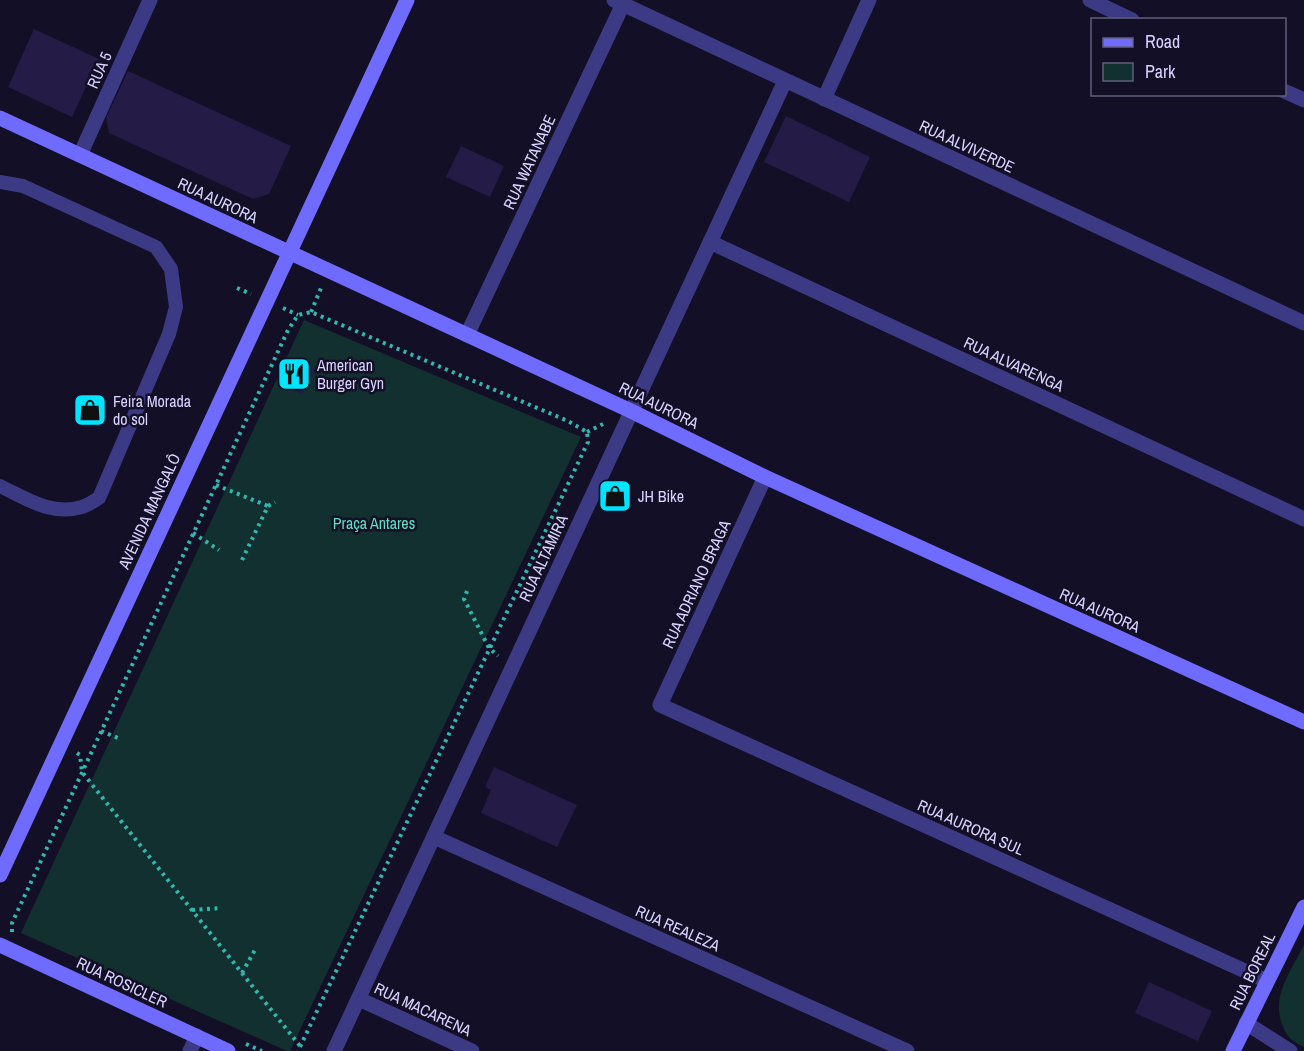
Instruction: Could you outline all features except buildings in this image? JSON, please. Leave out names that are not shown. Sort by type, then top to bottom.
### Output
[{"type":"street","name":"RUA 5","points":[[80,155],[150,0]]},
{"type":"street","name":"AVENIDA MANGALÔ","points":[[0,875],[407,0]]},
{"type":"street","points":[[1090,0],[1128,18]]},
{"type":"street","points":[[824,99],[867,1]]},
{"type":"street","name":"RUA ALVIVERDE","points":[[618,2],[1304,323]]},
{"type":"street","name":"RUA WATANABE","points":[[467,335],[618,2]]},
{"type":"street","name":"RUA ALTAMIRA","points":[[334,1051],[785,81]]},
{"type":"street","points":[[1286,92],[1304,100]]},
{"type":"street","name":"RUA AURORA","points":[[0,118],[631,411],[765,477],[1304,722]]},
{"type":"street","name":"RUA ALVARENGA","points":[[710,242],[1304,519]]},
{"type":"street","name":"RUA ADRIANO BRAGA","points":[[660,705],[765,477]]},
{"type":"street","name":"RUA AURORA SUL","points":[[660,705],[1267,981]]},
{"type":"street","name":"RUA REALEZA","points":[[434,837],[907,1051]]},
{"type":"street","name":"RUA BOREAL","points":[[1233,1051],[1304,907]]},
{"type":"street","name":"RUA ROSICLER","points":[[0,945],[228,1051]]},
{"type":"street","name":"RUA MACARENA","points":[[358,999],[472,1051]]},
{"type":"street","points":[[1246,1023],[1290,1051]]},
{"type":"street","points":[[190,1051],[197,1036]]},
{"type":"lane","points":[[0,182],[23,186],[156,247],[171,269],[176,307],[170,334],[99,498],[83,507],[47,508],[0,486]]},
{"type":"path","points":[[311,312],[328,271]]},
{"type":"path","points":[[12,933],[12,923],[82,772],[101,731],[194,533],[288,330],[298,315],[311,312],[568,421],[587,432],[588,442],[299,1049],[82,772],[80,755],[60,744]]},
{"type":"path","points":[[216,484],[268,506]]},
{"type":"path","points":[[242,560],[268,506],[275,502]]},
{"type":"path","points":[[194,533],[219,550]]},
{"type":"path","points":[[467,591],[464,599],[489,648],[511,670]]},
{"type":"path","points":[[101,731],[118,738]]},
{"type":"path","points":[[192,910],[222,908]]},
{"type":"path","points":[[242,974],[256,948]]},
{"type":"path","points":[[241,1042],[262,1051]]},
{"type":"green space","name":"Praça Antares","points":[[304,320],[581,437],[290,1051],[287,1051],[21,933]]},
{"type":"green space","points":[[1304,945],[1304,1047],[1292,1040],[1286,1033],[1279,1014],[1279,1003],[1284,983]]},
{"type":"place","name":"American Burger Gyn","points":[[294,374]]},
{"type":"place","name":"Feira Morada do sol","points":[[90,410]]},
{"type":"place","name":"JH Bike","points":[[615,496]]}]
